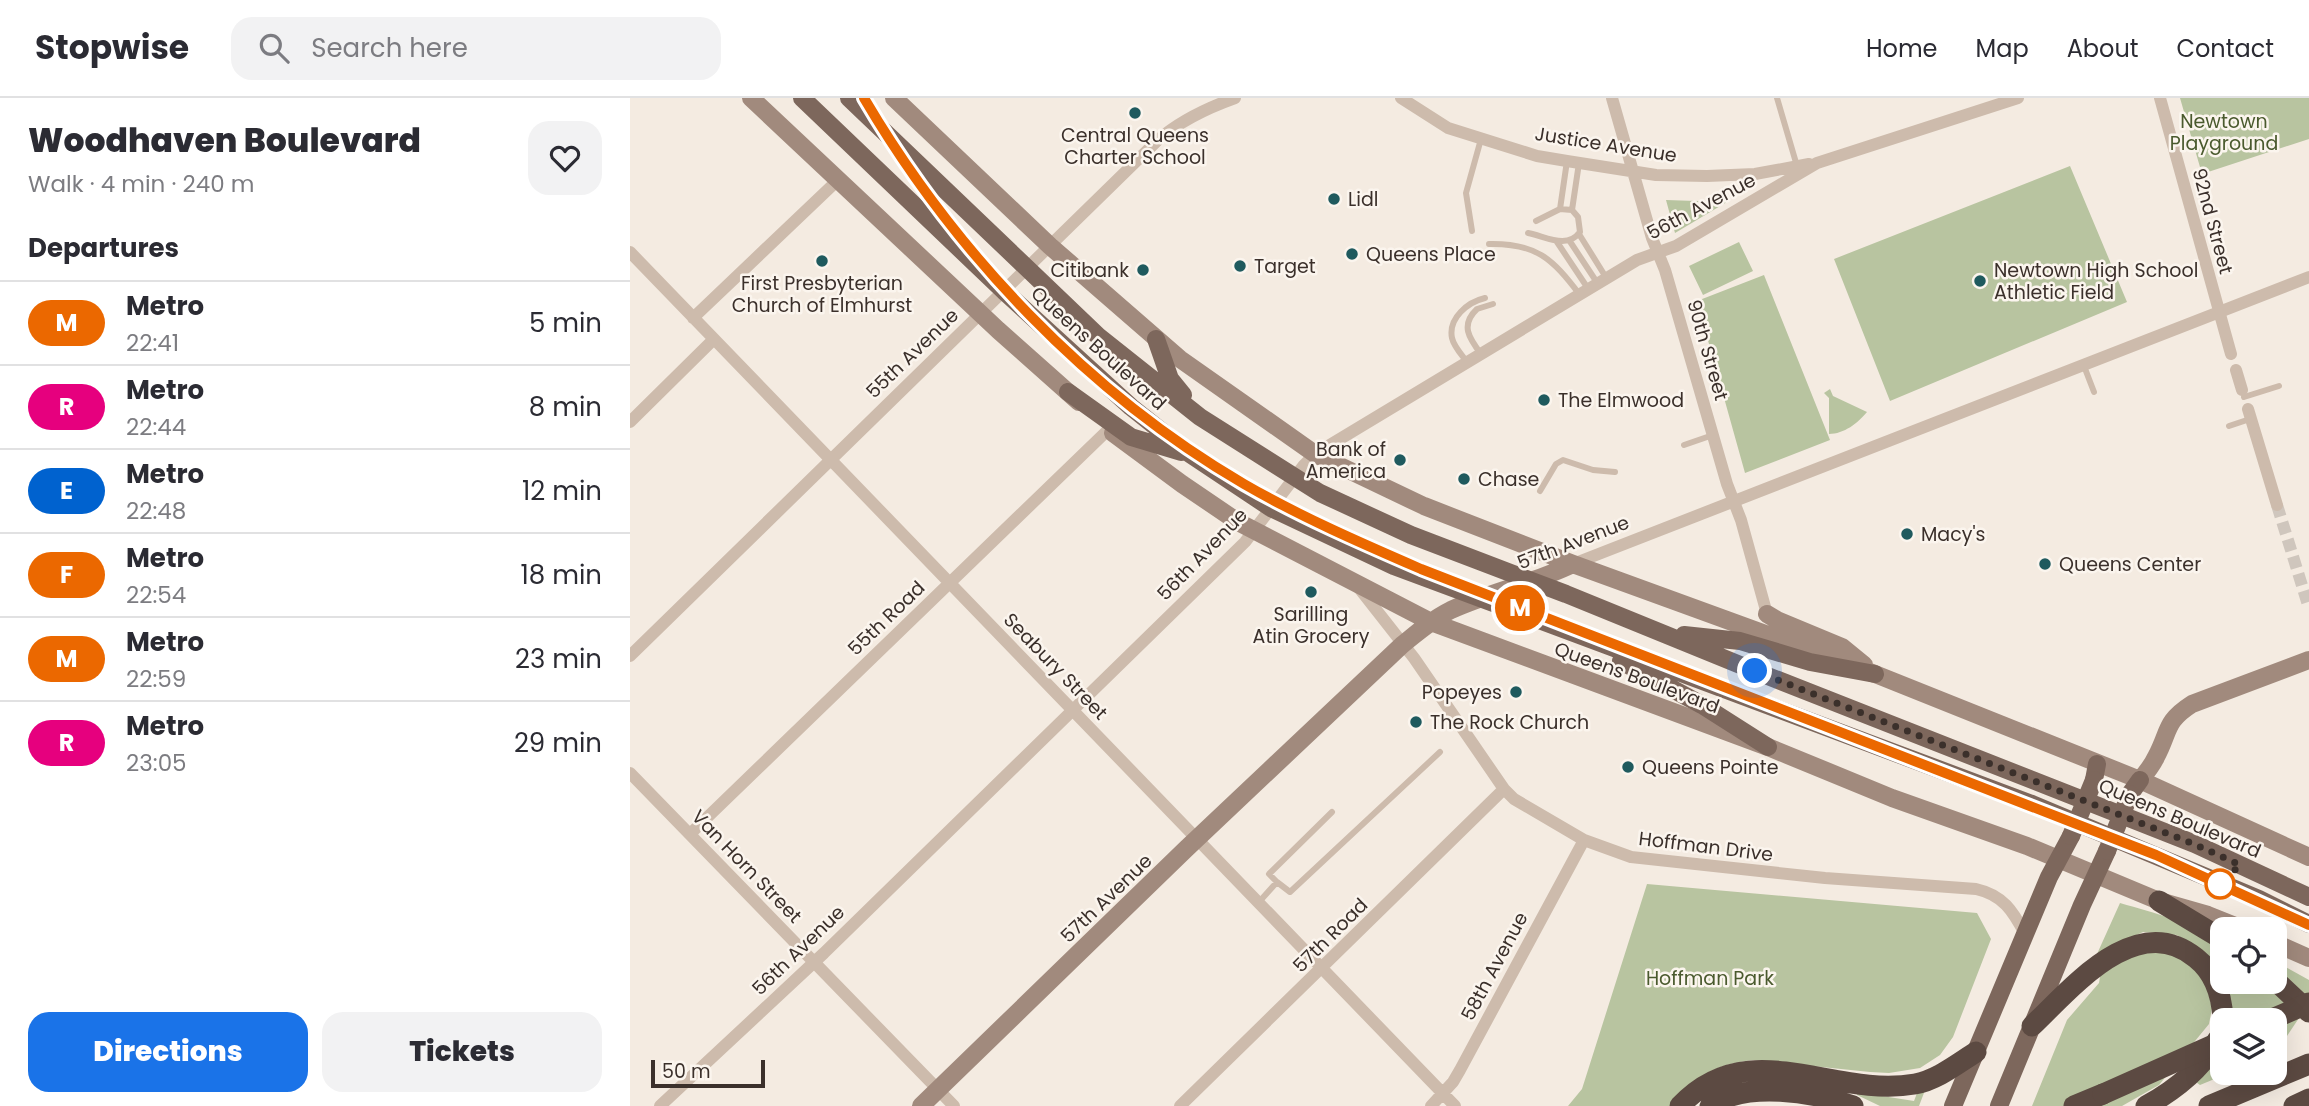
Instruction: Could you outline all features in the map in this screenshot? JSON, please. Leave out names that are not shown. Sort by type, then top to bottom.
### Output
[{"type":"highway","points":[[2159,901],[2210,932]]},
{"type":"highway","points":[[2032,1026],[2099,964],[2123,950],[2145,944],[2170,945],[2203,964],[2216,984],[2222,1008]]},
{"type":"highway","points":[[2287,991],[2309,1012]]},
{"type":"highway","points":[[2287,1013],[2309,1003]]},
{"type":"highway","points":[[2074,1106],[2210,1046]]},
{"type":"highway","points":[[1680,1106],[1709,1081],[1733,1072],[1778,1071],[1902,1086],[1929,1081],[1976,1052]]},
{"type":"highway","points":[[2146,1106],[2173,1089],[2202,1064],[2210,1052]]},
{"type":"highway","points":[[2209,1106],[2304,1066]]},
{"type":"highway","points":[[1710,1106],[1724,1097],[1763,1090],[1823,1098],[1853,1106]]},
{"type":"highway","points":[[2294,1106],[2309,1099]]},
{"type":"main road","name":"Queens Boulevard","points":[[802,98],[1130,407],[1190,454],[1271,508],[1394,566],[2032,804],[2259,899],[2309,924]]},
{"type":"main road","name":"Queens Boulevard","points":[[849,98],[1098,336],[1200,417],[1320,493],[1410,535],[2194,844],[2309,897]]},
{"type":"main road","points":[[1156,339],[1170,379],[1200,417]]},
{"type":"main road","points":[[1068,392],[1131,437],[1190,454]]},
{"type":"main road","points":[[1568,632],[1702,705],[1768,747]]},
{"type":"main road","points":[[1663,633],[1740,640],[1810,662],[1875,674]]},
{"type":"main road","points":[[1953,1106],[2025,934],[2071,836],[2095,772]]},
{"type":"main road","points":[[1998,1106],[2135,787]]},
{"type":"street","name":"Queens Boulevard","points":[[751,98],[1109,429],[1182,484],[1254,531],[1431,622],[1768,747],[1892,798],[2026,846],[2159,901],[2213,917]]},
{"type":"street","name":"Queens Boulevard","points":[[894,98],[1050,246],[1156,339],[1190,367],[1315,454],[1424,506],[1573,564],[1875,674],[2095,772],[2309,856]]},
{"type":"street","name":"55th Avenue","points":[[630,656],[1169,130],[1205,109],[1235,98]]},
{"type":"street","name":"Justice Avenue","points":[[1401,98],[1448,128],[1537,156],[1633,172],[1720,176],[1755,174],[1817,163]]},
{"type":"street","name":"90th Street","points":[[1612,98],[1767,614]]},
{"type":"street","name":"56th Avenue","points":[[660,1106],[814,963],[1254,531],[1315,454],[1637,260],[1676,246],[1817,163],[2018,98]]},
{"type":"street","name":"92nd Street","points":[[2160,98],[2231,354]]},
{"type":"street","points":[[693,318],[839,179]]},
{"type":"street","name":"Seabury Street","points":[[630,252],[1455,1106]]},
{"type":"street","name":"57th Avenue","points":[[921,1106],[1402,645],[1449,611],[1480,598],[1533,582],[1573,564],[2309,277]]},
{"type":"street","points":[[630,422],[714,339]]},
{"type":"street","points":[[2236,370],[2277,505]]},
{"type":"street","name":"55th Road","points":[[690,834],[1109,429]]},
{"type":"street","name":"Hoffman Drive","points":[[1357,585],[1504,789],[1514,799],[1584,840],[1634,858],[1825,878],[1987,891],[2003,900],[2025,934]]},
{"type":"street","points":[[1767,614],[1842,647],[1875,674]]},
{"type":"street","points":[[2135,787],[2156,759],[2169,724],[2178,713],[2192,704],[2309,660]]},
{"type":"street","name":"Van Horn Street","points":[[630,773],[954,1106]]},
{"type":"street","name":"57th Road","points":[[1180,1106],[1504,789]]},
{"type":"street","name":"58th Avenue","points":[[1431,1106],[1460,1070],[1584,840]]},
{"type":"street","points":[[2287,948],[2309,958]]},
{"type":"lane","points":[[1777,98],[1797,166]]},
{"type":"lane","points":[[1472,231],[1466,192],[1481,138]]},
{"type":"lane","points":[[1560,209],[1573,162]]},
{"type":"lane","points":[[1573,162],[1572,210],[1578,217],[1579,234],[1593,287]]},
{"type":"lane","points":[[1536,221],[1560,209],[1572,210]]},
{"type":"lane","points":[[1528,233],[1557,242],[1569,240],[1579,234]]},
{"type":"lane","points":[[1569,240],[1593,287]]},
{"type":"lane","points":[[1557,242],[1593,287]]},
{"type":"lane","points":[[1489,244],[1517,244],[1540,253],[1593,287]]},
{"type":"lane","points":[[1467,362],[1453,342],[1453,328],[1466,305],[1485,298]]},
{"type":"lane","points":[[1481,354],[1467,335],[1467,325],[1477,309],[1493,304]]},
{"type":"lane","points":[[2084,366],[2094,391]]},
{"type":"lane","points":[[2229,426],[2246,404],[2279,386]]},
{"type":"lane","points":[[1684,444],[1713,435]]},
{"type":"lane","points":[[1540,491],[1556,464],[1563,460],[1592,470],[1615,472]]},
{"type":"lane","points":[[1332,812],[1269,874],[1290,892],[1440,752]]},
{"type":"lane","points":[[1258,903],[1277,883]]},
{"type":"green space","name":"Newtown Playground","points":[[2180,98],[2309,98],[2309,139],[2202,174]]},
{"type":"green space","name":"Newtown High School Athletic Field","points":[[2070,166],[2127,302],[1890,401],[1834,259]]},
{"type":"green space","points":[[1666,200],[1727,202],[1675,233]]},
{"type":"green space","points":[[1739,242],[1753,271],[1703,295],[1689,266]]},
{"type":"green space","points":[[1764,275],[1830,440],[1745,473],[1697,301]]},
{"type":"green space","points":[[1830,389],[1833,396],[1867,412],[1850,427],[1829,434],[1829,398],[1824,393]]},
{"type":"green space","name":"Hoffman Park","points":[[1647,884],[1977,913],[1991,939],[1953,1037],[1940,1055],[1920,1068],[1889,1073],[1754,1060],[1717,1068],[1707,1073],[1688,1087],[1670,1106],[1568,1106],[1582,1089]]},
{"type":"green space","points":[[2120,903],[2174,920],[2210,938],[2210,958],[2177,935],[2143,932],[2097,954]]},
{"type":"green space","points":[[2152,950],[2178,954],[2196,966],[2207,986],[2212,1008],[2209,1024],[2159,1085],[2122,1106],[2032,1106],[2067,1020],[2099,983],[2101,971],[2125,955]]},
{"type":"green space","points":[[2287,968],[2309,980],[2309,998],[2287,978]]},
{"type":"green space","points":[[2229,994],[2276,994],[2301,1015],[2287,1036],[2287,1008],[2228,1008]]},
{"type":"green space","points":[[2210,1059],[2210,1081],[2200,1085],[2193,1080]]},
{"type":"green space","points":[[1927,1085],[1919,1106],[1880,1106],[1857,1095],[1857,1092],[1914,1101],[1919,1088]]},
{"type":"tunnel","points":[[2277,505],[2309,608]]},
{"type":"metro line","name":"M","points":[[864,98],[888,139],[946,220],[1011,296],[1082,365],[1159,428],[1242,483],[1330,530],[1421,569],[2156,855],[2309,925]]},
{"type":"place","name":"Central Queens Charter School","points":[[1135,113]]},
{"type":"place","name":"Lidl","points":[[1334,199]]},
{"type":"place","name":"Queens Place","points":[[1352,254]]},
{"type":"place","name":"First Presbyterian Church of Elmhurst","points":[[822,261]]},
{"type":"place","name":"Target","points":[[1240,266]]},
{"type":"place","name":"Citibank","points":[[1143,270]]},
{"type":"place","name":"Newtown High School Athletic Field","points":[[1980,281]]},
{"type":"place","name":"The Elmwood","points":[[1544,400]]},
{"type":"place","name":"Bank of America","points":[[1400,460]]},
{"type":"place","name":"Chase","points":[[1464,479]]},
{"type":"place","name":"Macy's","points":[[1907,534]]},
{"type":"place","name":"Queens Center","points":[[2045,564]]},
{"type":"place","name":"Sarilling Atin Grocery","points":[[1311,592]]},
{"type":"place","name":"Popeyes","points":[[1516,692]]},
{"type":"place","name":"The Rock Church","points":[[1416,722]]},
{"type":"place","name":"Queens Pointe","points":[[1628,767]]},
{"type":"route","points":[[1755,671],[2194,844],[2240,865],[2220,884]]}]
